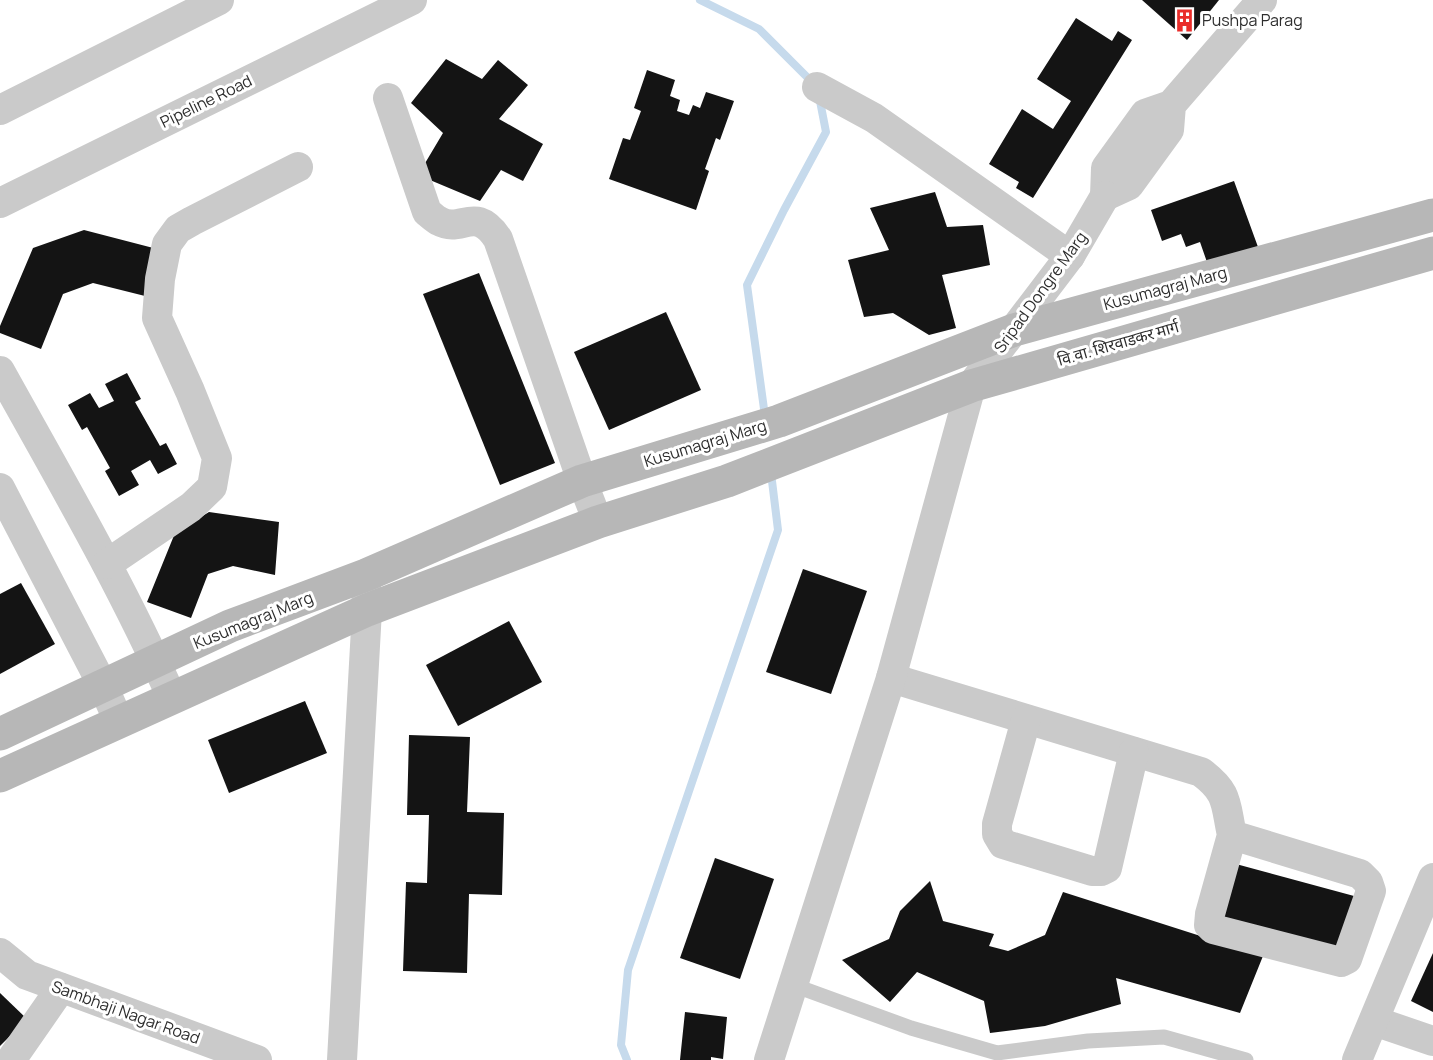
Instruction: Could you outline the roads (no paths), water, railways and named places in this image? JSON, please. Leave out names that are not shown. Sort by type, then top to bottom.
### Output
[{"type":"street","points":[[0,110],[219,0]]},
{"type":"street","name":"Pipeline Road","points":[[0,203],[412,0]]},
{"type":"street","name":"Sripad Dongre Marg","points":[[971,386],[1070,256],[1105,196],[1129,185],[1169,130],[1171,105],[1262,0]]},
{"type":"street","points":[[817,87],[874,118],[1070,256]]},
{"type":"street","points":[[0,776],[367,610],[598,522],[498,239],[490,227],[475,220],[456,224],[440,223],[428,212],[388,99]]},
{"type":"street","points":[[107,564],[191,507],[212,487],[217,458],[157,318],[160,279],[167,243],[178,229],[298,167]]},
{"type":"street","name":"Kusumagraj Marg","points":[[0,734],[230,626],[366,575],[582,481],[778,421],[1014,330],[1433,215]]},
{"type":"street","name":"वि.वा. शिरवाडकर मार्ग","points":[[598,522],[728,481],[971,386],[1433,253]]},
{"type":"street","points":[[0,371],[107,564],[172,698]]},
{"type":"street","points":[[769,1060],[891,678],[971,386]]},
{"type":"street","points":[[0,488],[103,686],[119,722]]},
{"type":"street","points":[[342,1060],[367,610],[366,575]]},
{"type":"street","points":[[891,678],[1023,730],[1132,761],[1201,772],[1216,783],[1224,794],[1232,835],[1209,925],[1213,929],[1341,962],[1347,959],[1371,891],[1368,882],[1360,874],[1232,835]]},
{"type":"street","points":[[1023,730],[997,824],[998,834],[1003,844],[1092,871],[1101,872],[1107,868],[1132,761]]},
{"type":"street","points":[[1358,1060],[1433,878]]},
{"type":"street","name":"Sambhaji Nagar Road","points":[[0,953],[27,975],[257,1060]]},
{"type":"street","points":[[11,1060],[62,988]]},
{"type":"street","points":[[1374,1021],[1433,1041]]},
{"type":"lane","points":[[793,985],[911,1028],[998,1053],[1088,1041],[1164,1037],[1246,1060]]},
{"type":"waterway","points":[[700,0],[759,29],[814,84]]},
{"type":"waterway","points":[[764,409],[747,285],[826,132],[819,96]]},
{"type":"waterway","points":[[627,1060],[621,1045],[628,970],[778,530],[772,481]]},
{"type":"place","name":"Pushpa Parag","points":[[1184,20]]}]
